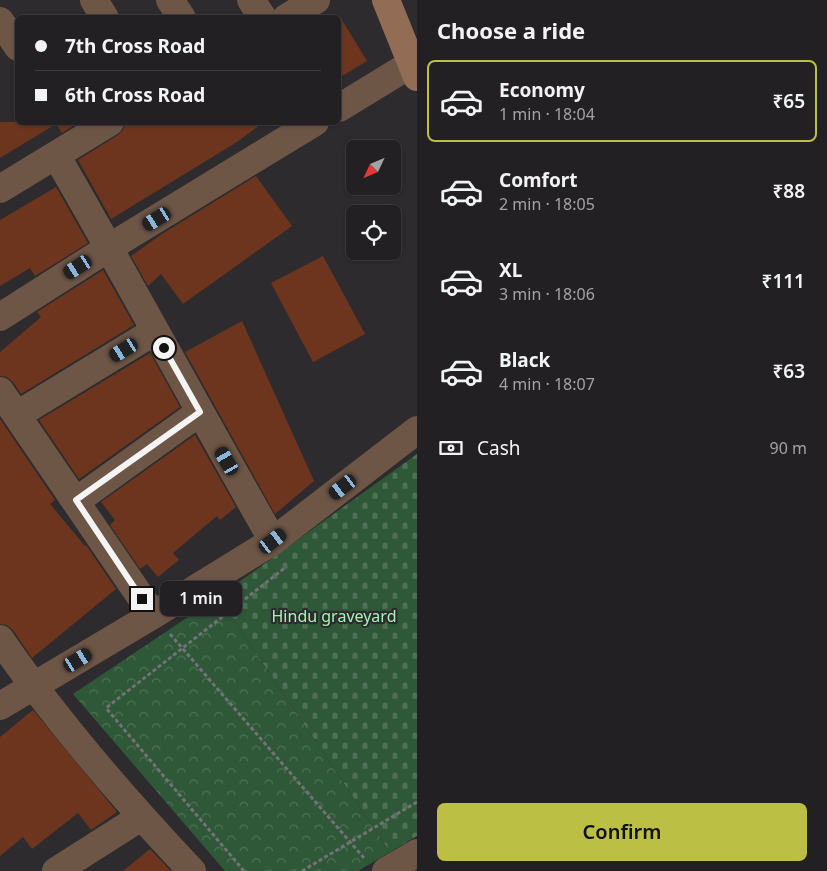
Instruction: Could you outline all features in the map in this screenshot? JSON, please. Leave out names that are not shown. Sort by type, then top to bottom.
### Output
[{"type":"street","points":[[94,0],[103,15]]},
{"type":"street","points":[[170,0],[180,15]]},
{"type":"street","points":[[251,0],[261,15]]},
{"type":"street","points":[[291,15],[316,0]]},
{"type":"street","points":[[341,107],[414,70],[386,0]]},
{"type":"street","points":[[0,21],[15,42]]},
{"type":"street","points":[[4,180],[56,154],[75,131],[98,125]]},
{"type":"street","points":[[0,317],[310,125]]},
{"type":"street","points":[[56,154],[273,541]]},
{"type":"street","points":[[17,415],[155,332]]},
{"type":"street","points":[[0,391],[153,615]]},
{"type":"street","points":[[76,500],[200,412]]},
{"type":"street","points":[[0,706],[273,541],[417,430]]},
{"type":"street","points":[[0,639],[33,687],[141,817],[192,871]]},
{"type":"street","points":[[56,871],[141,817]]},
{"type":"path","points":[[244,871],[106,708],[292,563]]},
{"type":"path","points":[[153,615],[350,842],[394,865]]},
{"type":"path","points":[[302,871],[417,802]]},
{"type":"green space","name":"Hindu graveyard","points":[[417,454],[417,836],[390,852],[218,597]]},
{"type":"green space","points":[[218,597],[390,852],[358,871],[225,871],[73,694]]},
{"type":"building","points":[[341,18],[367,61],[341,77]]},
{"type":"building","points":[[0,122],[15,122],[15,125],[54,125],[0,158]]},
{"type":"building","points":[[57,125],[74,125],[62,133]]},
{"type":"building","points":[[124,125],[260,125],[237,142],[111,219],[78,160],[123,130]]},
{"type":"building","points":[[256,176],[292,226],[183,304],[161,274],[148,286],[131,256],[162,234]]},
{"type":"building","points":[[56,187],[88,243],[35,276],[30,268],[0,286],[0,220]]},
{"type":"building","points":[[323,256],[365,334],[313,362],[271,283]]},
{"type":"building","points":[[103,270],[134,325],[21,394],[13,382],[7,377],[0,376],[0,352],[41,317],[37,312]]},
{"type":"building","points":[[242,321],[314,481],[275,514],[185,352]]},
{"type":"building","points":[[150,353],[180,407],[79,479],[39,420]]},
{"type":"building","points":[[0,419],[55,500],[50,504],[86,545],[116,589],[32,658],[13,630],[7,625],[0,624]]},
{"type":"building","points":[[195,435],[236,507],[220,520],[217,516],[173,553],[179,560],[158,577],[147,564],[140,569],[110,525],[115,520],[101,502]]},
{"type":"building","points":[[33,710],[117,812],[91,830],[78,813],[32,849],[23,837],[0,856],[0,737]]},
{"type":"building","points":[[150,849],[171,871],[123,871]]},
{"type":"route","points":[[142,599],[76,500],[200,412],[164,348]]}]
